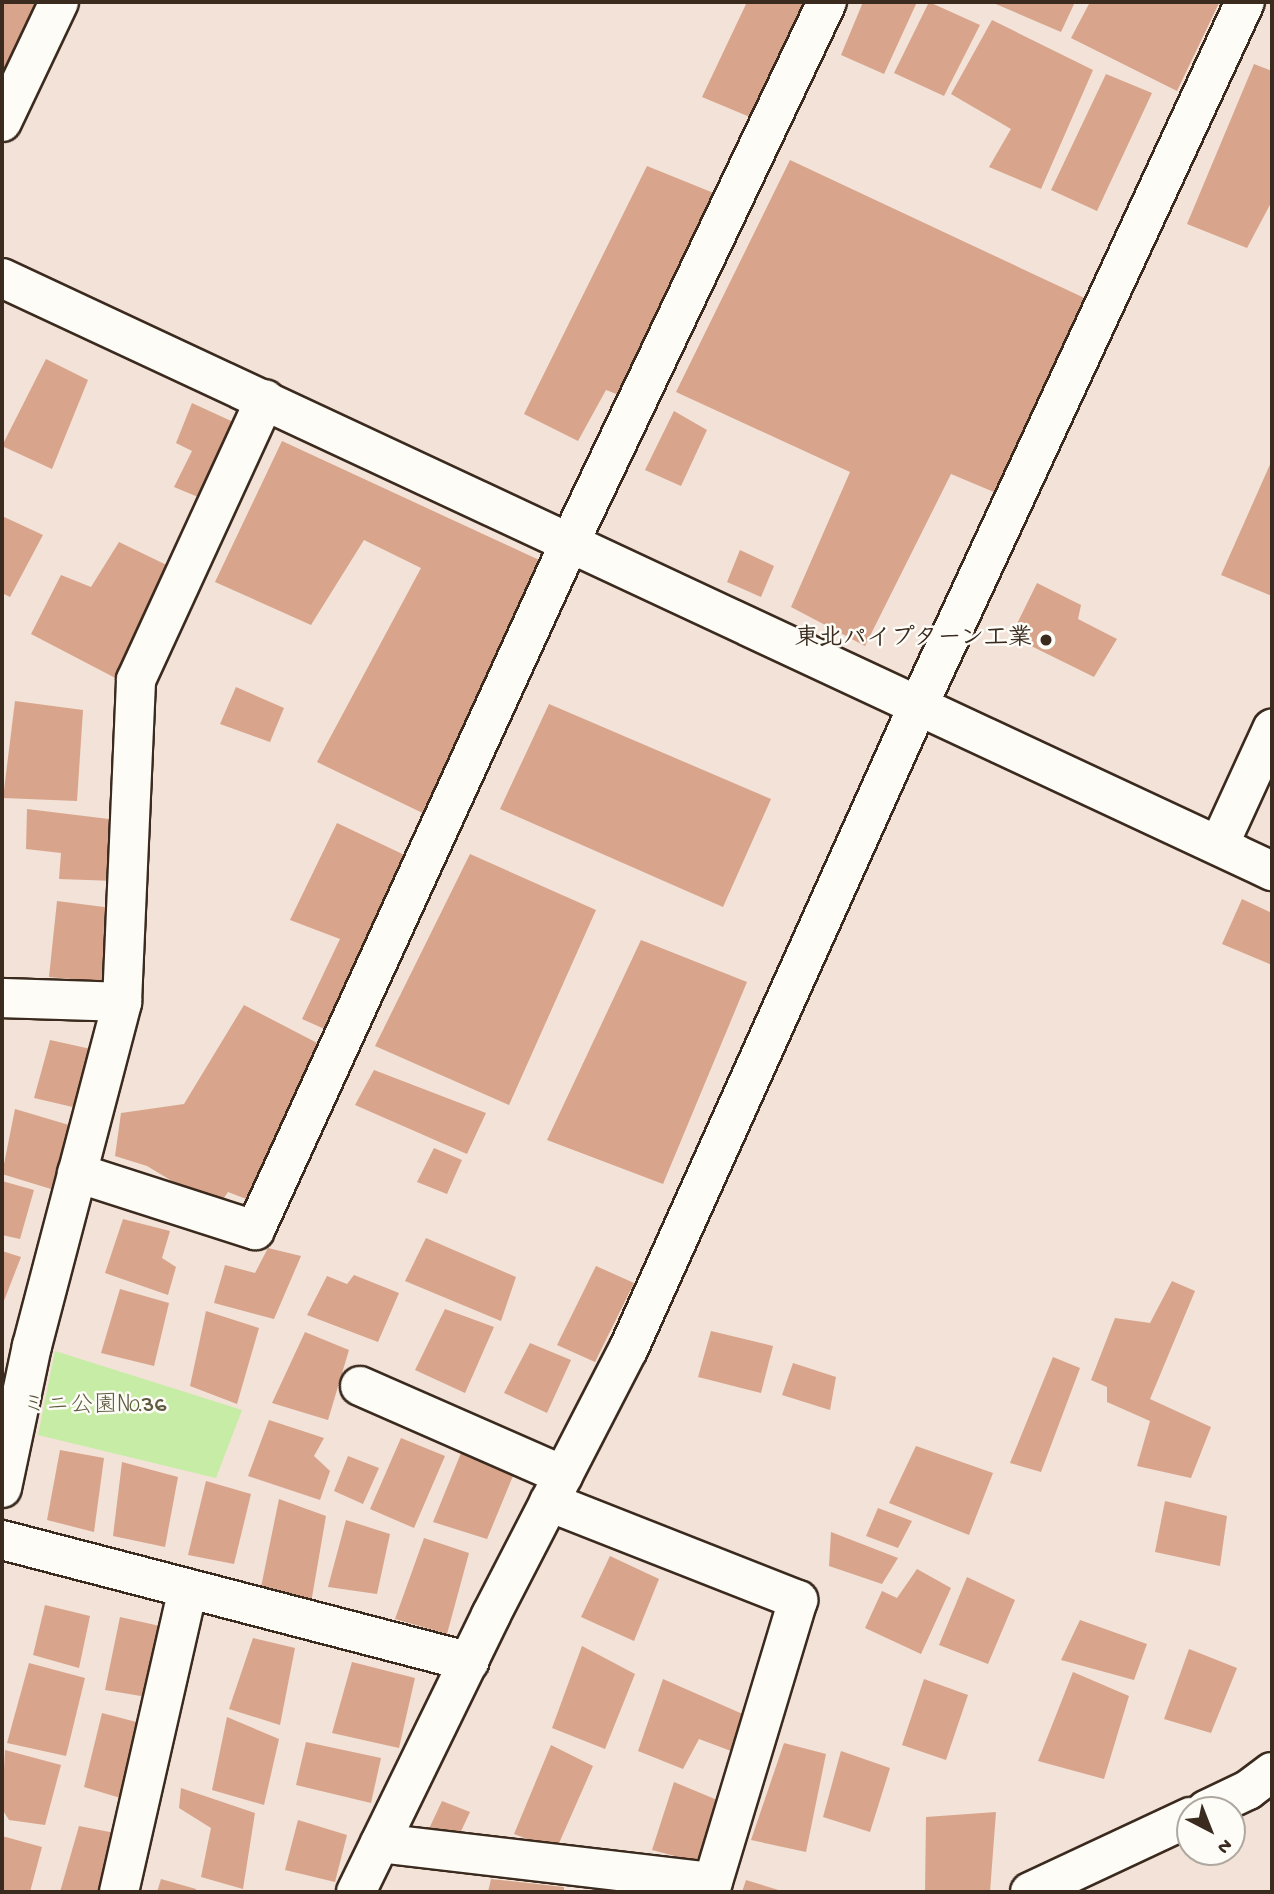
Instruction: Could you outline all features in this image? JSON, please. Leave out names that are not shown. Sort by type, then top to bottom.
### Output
[{"type":"street","points":[[2,122],[59,2]]},
{"type":"street","points":[[76,1173],[256,1230],[570,542],[827,2]]},
{"type":"street","points":[[356,1892],[469,1662],[628,1350],[918,706],[1245,2]]},
{"type":"street","points":[[2,278],[1272,871]]},
{"type":"street","points":[[2,1488],[17,1342],[76,1173],[121,1002],[136,680],[265,399]]},
{"type":"street","points":[[1219,845],[1272,729]]},
{"type":"street","points":[[2,998],[121,1002]]},
{"type":"street","points":[[360,1386],[556,1489],[798,1600],[711,1887],[380,1843]]},
{"type":"street","points":[[2,1540],[469,1662]]},
{"type":"street","points":[[119,1892],[188,1589]]},
{"type":"street","points":[[1235,1796],[1272,1772]]},
{"type":"street","points":[[1030,1892],[1176,1824]]},
{"type":"green space","name":"ミニ公園№36","points":[[55,1351],[242,1410],[216,1478],[38,1435]]},
{"type":"building","points":[[2,2],[38,2],[2,82]]},
{"type":"building","points":[[747,2],[813,2],[757,120],[702,97]]},
{"type":"building","points":[[863,2],[917,2],[884,74],[841,55]]},
{"type":"building","points":[[929,2],[980,25],[944,96],[894,73]]},
{"type":"building","points":[[991,2],[1075,2],[1061,32]]},
{"type":"building","points":[[1090,2],[1219,3],[1177,91],[1071,38]]},
{"type":"building","points":[[992,20],[1093,70],[1041,189],[989,167],[1011,129],[951,94]]},
{"type":"building","points":[[1254,64],[1272,71],[1272,201],[1247,248],[1187,224]]},
{"type":"building","points":[[1106,74],[1152,93],[1097,211],[1051,190]]},
{"type":"building","points":[[790,160],[1093,302],[1001,495],[951,474],[865,646],[791,607],[850,472],[676,392]]},
{"type":"building","points":[[647,166],[726,198],[632,400],[606,390],[578,441],[524,414]]},
{"type":"building","points":[[46,359],[88,380],[52,469],[2,446]]},
{"type":"building","points":[[192,403],[242,426],[210,502],[174,487],[192,451],[176,443]]},
{"type":"building","points":[[674,411],[707,430],[681,486],[645,470]]},
{"type":"building","points":[[282,441],[550,565],[437,820],[317,762],[421,568],[364,540],[311,625],[215,582]]},
{"type":"building","points":[[1272,460],[1272,596],[1221,575]]},
{"type":"building","points":[[2,516],[43,535],[10,597],[2,593]]},
{"type":"building","points":[[119,542],[179,571],[123,682],[31,634],[61,575],[91,587]]},
{"type":"building","points":[[740,550],[774,566],[761,597],[727,582]]},
{"type":"building","points":[[1037,583],[1081,605],[1078,619],[1117,639],[1094,677],[1011,636]]},
{"type":"building","points":[[236,687],[284,708],[270,742],[220,724]]},
{"type":"building","points":[[15,701],[83,710],[77,801],[3,798]]},
{"type":"building","points":[[549,704],[771,799],[723,907],[500,809]]},
{"type":"building","points":[[27,809],[117,820],[115,881],[59,879],[61,853],[26,849]]},
{"type":"building","points":[[337,823],[413,859],[338,1035],[302,1019],[340,939],[290,920]]},
{"type":"building","points":[[470,854],[596,910],[509,1105],[375,1046]]},
{"type":"building","points":[[1242,899],[1272,913],[1272,965],[1222,944]]},
{"type":"building","points":[[57,901],[112,908],[104,982],[49,977]]},
{"type":"building","points":[[641,940],[747,982],[663,1184],[547,1140]]},
{"type":"building","points":[[244,1005],[323,1046],[254,1202],[228,1192],[217,1208],[147,1166],[115,1156],[121,1113],[184,1104]]},
{"type":"building","points":[[50,1040],[91,1049],[77,1108],[34,1098]]},
{"type":"building","points":[[374,1070],[486,1113],[467,1154],[355,1105]]},
{"type":"building","points":[[15,1109],[69,1125],[51,1189],[2,1174]]},
{"type":"building","points":[[434,1148],[462,1160],[447,1194],[417,1182]]},
{"type":"building","points":[[2,1181],[34,1190],[20,1239],[2,1235]]},
{"type":"building","points":[[123,1219],[170,1231],[162,1258],[176,1267],[168,1295],[105,1273]]},
{"type":"building","points":[[426,1238],[516,1277],[501,1321],[405,1281]]},
{"type":"building","points":[[268,1248],[301,1256],[274,1319],[214,1303],[225,1265],[255,1273]]},
{"type":"building","points":[[2,1251],[21,1257],[2,1306]]},
{"type":"building","points":[[596,1266],[634,1283],[595,1362],[557,1345]]},
{"type":"building","points":[[354,1275],[399,1293],[378,1342],[307,1315],[327,1276],[347,1284]]},
{"type":"building","points":[[1172,1281],[1195,1291],[1150,1399],[1211,1427],[1191,1478],[1137,1466],[1150,1421],[1107,1402],[1107,1387],[1091,1380],[1115,1318],[1150,1323]]},
{"type":"building","points":[[120,1289],[169,1303],[154,1366],[101,1353]]},
{"type":"building","points":[[445,1309],[494,1327],[465,1393],[415,1370]]},
{"type":"building","points":[[206,1311],[259,1328],[237,1404],[190,1386]]},
{"type":"building","points":[[711,1331],[773,1346],[761,1393],[698,1377]]},
{"type":"building","points":[[305,1332],[349,1350],[328,1420],[272,1403]]},
{"type":"building","points":[[530,1343],[571,1360],[547,1413],[504,1393]]},
{"type":"building","points":[[1053,1357],[1080,1368],[1041,1472],[1010,1463]]},
{"type":"building","points":[[793,1363],[836,1377],[830,1410],[782,1395]]},
{"type":"building","points":[[269,1420],[324,1438],[314,1456],[330,1471],[320,1500],[248,1476]]},
{"type":"building","points":[[401,1438],[445,1456],[414,1528],[370,1509]]},
{"type":"building","points":[[916,1446],[993,1473],[969,1535],[889,1503]]},
{"type":"building","points":[[60,1450],[104,1458],[94,1532],[47,1520]]},
{"type":"building","points":[[461,1453],[513,1476],[487,1539],[433,1522]]},
{"type":"building","points":[[348,1456],[379,1468],[363,1504],[334,1491]]},
{"type":"building","points":[[122,1462],[178,1477],[165,1547],[113,1536]]},
{"type":"building","points":[[206,1481],[251,1494],[234,1564],[188,1555]]},
{"type":"building","points":[[279,1499],[326,1516],[311,1603],[260,1592]]},
{"type":"building","points":[[1165,1501],[1227,1516],[1220,1566],[1155,1552]]},
{"type":"building","points":[[878,1508],[912,1521],[898,1548],[866,1536]]},
{"type":"building","points":[[346,1520],[390,1534],[377,1594],[328,1587]]},
{"type":"building","points":[[831,1532],[898,1558],[882,1584],[829,1566]]},
{"type":"building","points":[[424,1538],[469,1553],[447,1634],[395,1619]]},
{"type":"building","points":[[610,1556],[659,1579],[634,1641],[581,1617]]},
{"type":"building","points":[[917,1569],[951,1588],[921,1654],[865,1628],[882,1591],[897,1598]]},
{"type":"building","points":[[967,1577],[1015,1600],[988,1664],[939,1645]]},
{"type":"building","points":[[45,1605],[90,1616],[79,1668],[33,1655]]},
{"type":"building","points":[[120,1617],[164,1627],[153,1698],[105,1690]]},
{"type":"building","points":[[1080,1620],[1147,1644],[1134,1680],[1061,1660]]},
{"type":"building","points":[[253,1638],[295,1648],[280,1725],[229,1709]]},
{"type":"building","points":[[582,1646],[635,1674],[605,1749],[552,1728]]},
{"type":"building","points":[[1189,1649],[1237,1668],[1211,1733],[1164,1719]]},
{"type":"building","points":[[352,1662],[415,1678],[399,1748],[332,1733]]},
{"type":"building","points":[[29,1663],[85,1678],[66,1756],[7,1743]]},
{"type":"building","points":[[1073,1672],[1129,1696],[1104,1779],[1038,1761]]},
{"type":"building","points":[[663,1679],[754,1719],[739,1754],[699,1739],[683,1769],[638,1751]]},
{"type":"building","points":[[924,1679],[968,1695],[946,1760],[902,1745]]},
{"type":"building","points":[[102,1713],[144,1724],[127,1800],[84,1787]]},
{"type":"building","points":[[227,1717],[279,1739],[264,1805],[212,1790]]},
{"type":"building","points":[[306,1742],[381,1758],[371,1803],[296,1785]]},
{"type":"building","points":[[784,1743],[826,1754],[806,1852],[751,1840]]},
{"type":"building","points":[[551,1745],[593,1766],[556,1850],[514,1834]]},
{"type":"building","points":[[5,1750],[61,1765],[45,1825],[9,1820],[2,1809]]},
{"type":"building","points":[[841,1751],[890,1768],[870,1832],[823,1817]]},
{"type":"building","points":[[674,1782],[722,1802],[705,1864],[652,1850]]},
{"type":"building","points":[[181,1788],[255,1813],[243,1889],[201,1877],[211,1828],[179,1808]]},
{"type":"building","points":[[442,1801],[470,1812],[455,1844],[427,1833]]},
{"type":"building","points":[[996,1812],[990,1892],[925,1892],[926,1817]]},
{"type":"building","points":[[298,1820],[347,1835],[335,1882],[285,1870]]},
{"type":"building","points":[[79,1826],[120,1834],[108,1892],[60,1892]]},
{"type":"building","points":[[2,1836],[42,1847],[30,1892],[2,1892]]},
{"type":"building","points":[[161,1879],[196,1889],[195,1892],[157,1892]]},
{"type":"building","points":[[491,1879],[564,1887],[564,1892],[488,1892]]},
{"type":"building","points":[[746,1880],[785,1892],[742,1892]]},
{"type":"place","name":"東北パイプターン工業","points":[[1046,640]]}]
